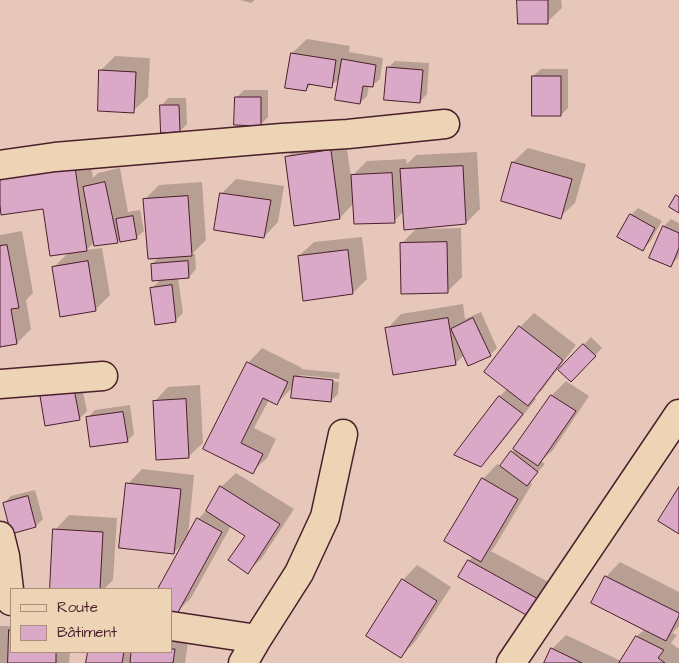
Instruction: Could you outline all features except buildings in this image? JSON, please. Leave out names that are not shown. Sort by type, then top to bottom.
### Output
[{"type":"street","points":[[0,165],[54,157],[273,138],[348,134],[445,124]]},
{"type":"street","points":[[0,384],[103,376]]},
{"type":"street","points":[[511,663],[679,414]]},
{"type":"street","points":[[243,663],[299,573],[325,517],[343,434]]},
{"type":"street","points":[[0,536],[5,556],[10,598]]},
{"type":"street","points":[[172,626],[257,639]]}]
